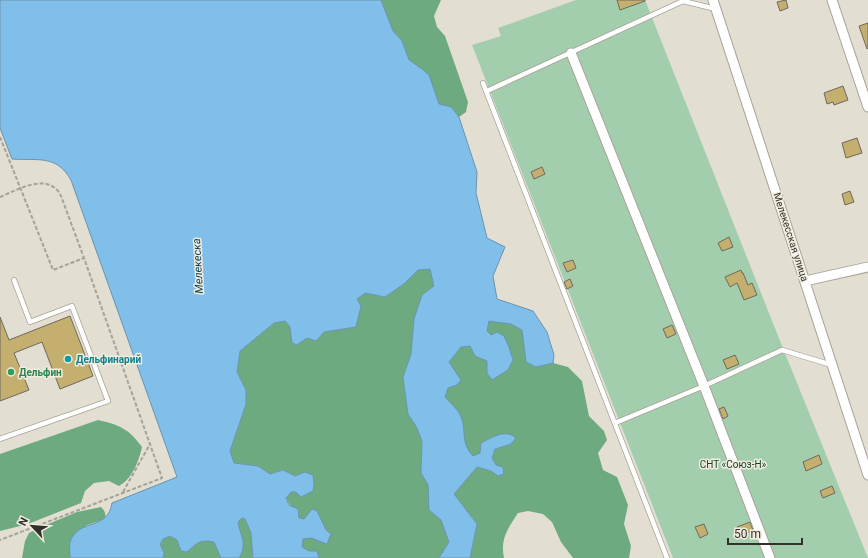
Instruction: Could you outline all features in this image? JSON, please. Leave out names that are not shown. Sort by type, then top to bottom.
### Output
[{"type":"street","points":[[832,0],[868,107]]},
{"type":"street","name":"Мелекесская улица","points":[[715,4],[868,475]]},
{"type":"street","points":[[571,53],[704,386],[770,558]]},
{"type":"street","points":[[805,281],[868,267]]},
{"type":"lane","points":[[487,91],[683,1],[715,4]]},
{"type":"lane","points":[[483,82],[667,558]]},
{"type":"lane","points":[[0,439],[108,401],[72,306],[30,322],[14,280]]},
{"type":"lane","points":[[615,423],[704,386],[782,350],[833,366]]},
{"type":"path","points":[[0,137],[22,188],[53,270],[84,258]]},
{"type":"path","points":[[0,197],[22,188],[40,184],[49,185],[56,188],[61,196],[162,478],[0,540]]},
{"type":"path","points":[[122,493],[150,444]]},
{"type":"green space","points":[[381,0],[441,0],[434,16],[437,27],[445,36],[468,102],[466,112],[459,117],[451,107],[439,104],[429,78],[417,65],[409,60],[402,41],[393,31]]},
{"type":"green space","name":"СНТ «Союз-Н»","points":[[576,0],[645,0],[868,558],[673,558],[472,45],[501,36],[498,28]]},
{"type":"green space","points":[[430,269],[434,286],[422,295],[414,319],[411,354],[403,377],[408,414],[417,428],[422,441],[421,473],[429,485],[429,509],[441,519],[449,542],[439,558],[319,558],[318,554],[301,547],[303,539],[311,537],[327,544],[330,534],[326,530],[317,511],[304,519],[298,518],[286,498],[291,492],[296,492],[305,472],[295,476],[283,470],[270,474],[258,466],[234,463],[230,451],[246,404],[246,390],[237,372],[240,351],[274,323],[285,321],[290,327],[292,342],[307,338],[316,341],[324,332],[356,327],[356,299],[365,293],[385,297],[405,283],[418,270]]},
{"type":"green space","points":[[489,321],[511,324],[522,330],[536,367],[553,363],[568,367],[582,381],[589,416],[604,431],[607,440],[598,453],[603,470],[617,477],[628,505],[624,524],[631,546],[629,558],[573,558],[561,542],[552,522],[543,514],[528,511],[518,513],[508,529],[503,545],[504,558],[470,558],[477,524],[454,494],[477,467],[491,471],[498,476],[496,465],[492,458],[495,449],[511,444],[513,436],[501,434],[481,443],[480,453],[473,457],[467,450],[464,439],[445,397],[448,388],[457,385],[449,362],[461,347],[470,346],[475,356],[487,361],[487,373],[492,380],[491,335],[487,331]]},
{"type":"green space","points":[[98,420],[118,426],[128,432],[142,447],[137,464],[128,479],[119,486],[109,481],[94,483],[85,491],[81,503],[28,524],[0,531],[0,454]]},
{"type":"green space","points":[[101,507],[105,512],[105,519],[87,525],[70,543],[70,558],[22,558],[25,541],[29,533],[77,512]]},
{"type":"green space","points":[[242,518],[245,519],[251,533],[253,558],[239,558],[242,553],[243,544],[237,522]]},
{"type":"green space","points":[[170,536],[177,540],[181,550],[187,552],[199,542],[214,542],[221,558],[163,558],[164,553],[160,545],[163,539]]},
{"type":"water","name":"Мелекеска","points":[[0,0],[381,0],[393,31],[402,41],[409,60],[429,75],[439,104],[451,107],[459,117],[477,172],[476,193],[487,238],[505,247],[493,276],[497,299],[533,311],[547,332],[554,355],[553,363],[536,367],[526,362],[522,330],[511,324],[489,321],[487,331],[491,335],[497,332],[504,336],[509,347],[513,360],[508,370],[492,380],[487,373],[487,361],[475,356],[470,346],[461,347],[449,362],[461,380],[457,385],[448,388],[445,397],[460,414],[463,422],[466,446],[473,456],[480,453],[481,443],[498,435],[508,434],[516,438],[511,444],[495,449],[492,458],[496,465],[503,467],[504,474],[498,476],[491,471],[477,467],[454,494],[477,524],[470,558],[439,558],[449,542],[441,520],[429,510],[428,485],[421,473],[422,441],[417,428],[408,414],[403,377],[411,354],[414,319],[422,295],[434,286],[430,269],[418,270],[405,283],[385,297],[365,293],[357,299],[361,306],[356,327],[324,332],[316,341],[307,338],[297,345],[292,343],[290,327],[285,321],[274,323],[240,351],[237,372],[246,390],[246,404],[230,451],[234,463],[258,466],[270,474],[283,470],[295,476],[305,472],[313,475],[313,491],[301,497],[296,492],[291,492],[286,498],[289,505],[298,509],[299,518],[304,519],[312,509],[317,511],[326,530],[331,534],[327,544],[311,538],[303,539],[302,547],[309,551],[317,551],[319,558],[253,558],[251,533],[245,519],[242,518],[238,522],[243,540],[242,553],[239,558],[221,558],[214,542],[209,541],[199,542],[187,552],[181,551],[177,540],[170,536],[163,539],[160,544],[164,553],[163,558],[70,558],[70,542],[74,535],[86,526],[105,518],[112,503],[177,477],[71,180],[59,166],[53,162],[46,160],[12,159],[0,128]]},
{"type":"building","points":[[617,0],[645,0],[645,1],[620,10]]},
{"type":"building","points":[[786,0],[788,8],[780,11],[777,2]]},
{"type":"building","points":[[868,23],[868,48],[867,49],[859,26]]},
{"type":"building","points":[[843,86],[848,100],[834,105],[833,102],[827,104],[824,93]]},
{"type":"building","points":[[857,138],[862,153],[846,158],[842,143]]},
{"type":"building","points":[[542,167],[545,174],[534,179],[531,172]]},
{"type":"building","points":[[850,191],[854,202],[845,205],[842,194]]},
{"type":"building","points":[[729,237],[733,247],[722,251],[718,243]]},
{"type":"building","points":[[573,260],[576,268],[567,272],[563,263]]},
{"type":"building","points":[[741,270],[748,285],[752,283],[757,295],[744,300],[737,283],[730,287],[725,277]]},
{"type":"building","points":[[570,279],[573,286],[567,289],[564,282]]},
{"type":"building","points":[[70,316],[93,376],[60,389],[42,342],[14,353],[29,390],[0,401],[0,317],[9,340]]},
{"type":"building","points":[[672,325],[676,334],[667,338],[663,329]]},
{"type":"building","points":[[735,355],[739,364],[727,369],[723,360]]},
{"type":"building","points":[[724,407],[728,416],[723,419],[719,409]]},
{"type":"building","points":[[819,455],[822,464],[806,471],[803,462]]},
{"type":"building","points":[[832,486],[835,493],[823,498],[820,491]]},
{"type":"building","points":[[750,522],[753,530],[741,536],[737,527]]},
{"type":"building","points":[[704,524],[708,534],[700,538],[695,527]]},
{"type":"place","name":"Дельфинарий","points":[[68,359]]},
{"type":"place","name":"Дельфин","points":[[11,372]]}]
